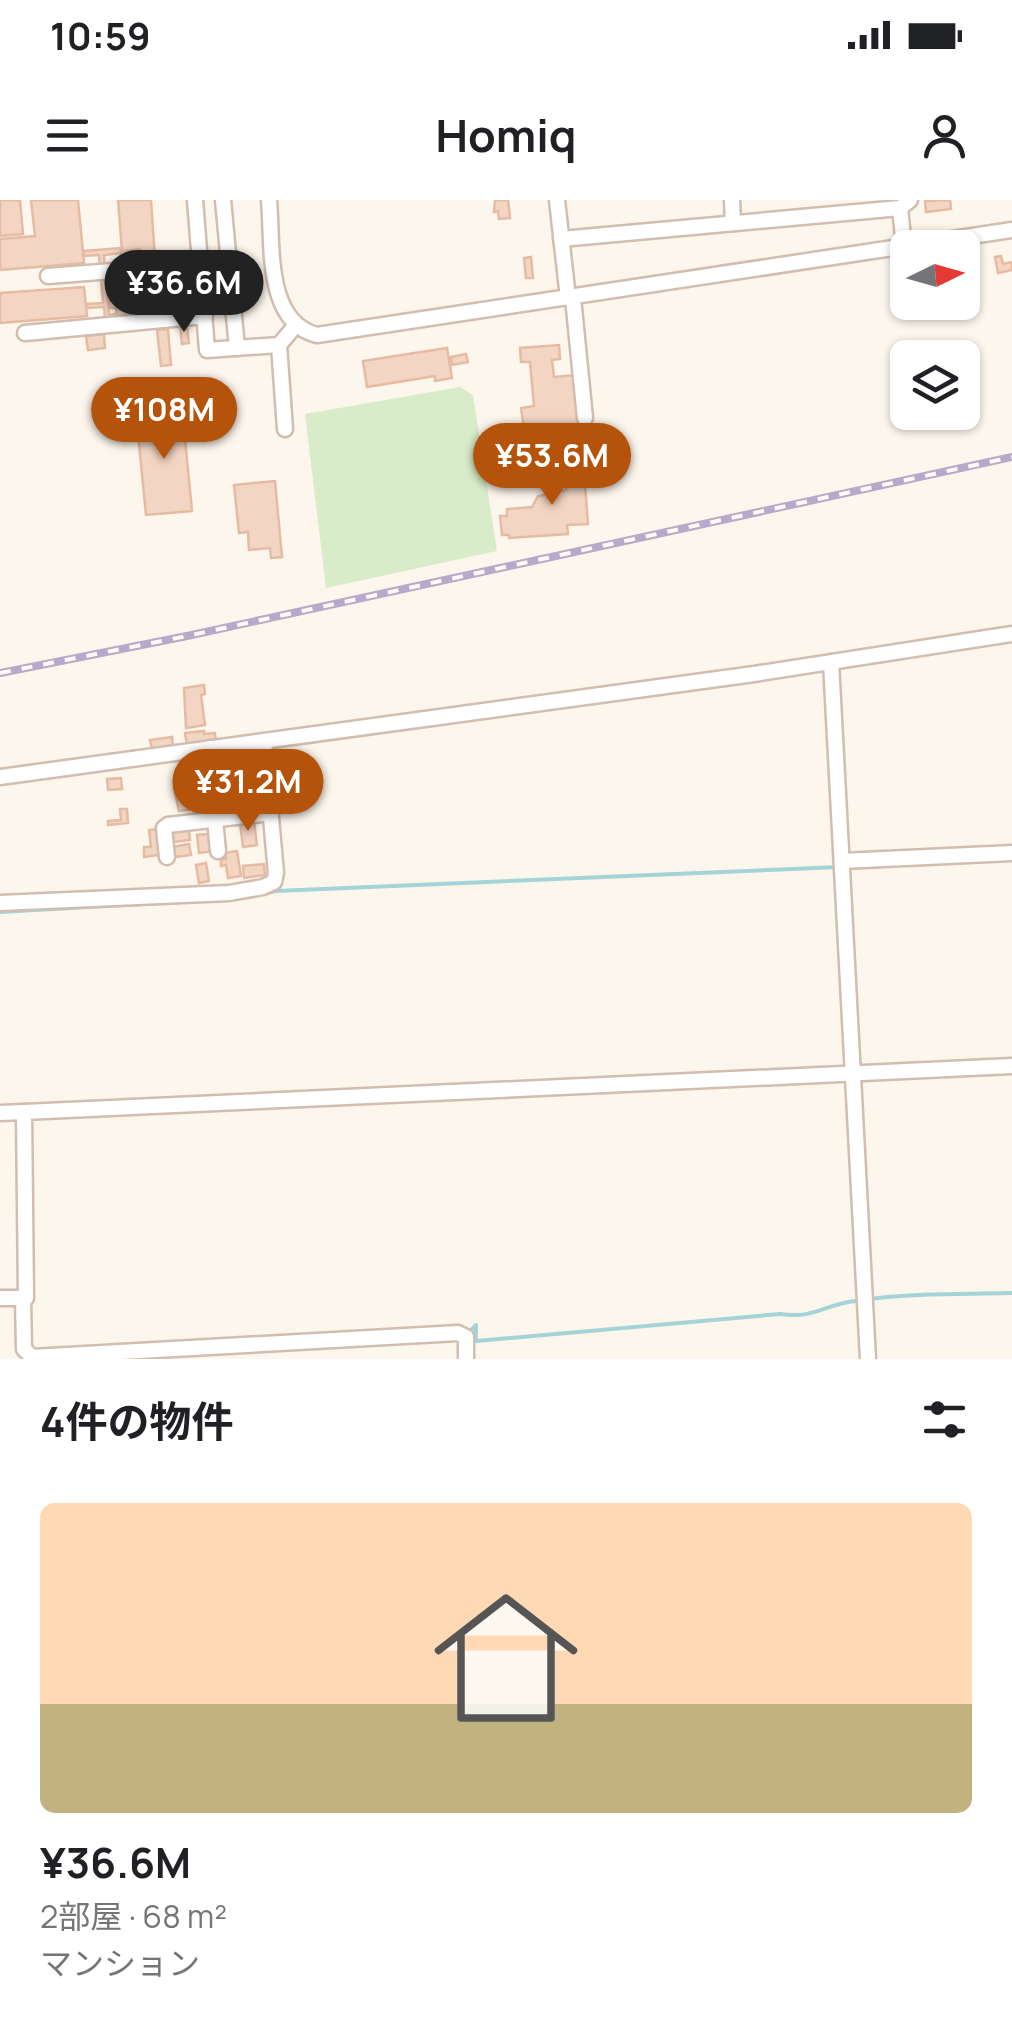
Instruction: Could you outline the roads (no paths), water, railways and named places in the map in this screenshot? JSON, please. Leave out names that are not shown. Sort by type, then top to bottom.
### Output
[{"type":"street","points":[[195,200],[208,350],[279,345],[296,326]]},
{"type":"street","points":[[223,200],[236,348]]},
{"type":"street","points":[[270,200],[278,290],[284,308],[296,326],[323,335],[890,249]]},
{"type":"street","points":[[557,200],[585,418]]},
{"type":"street","points":[[732,200],[733,223]]},
{"type":"street","points":[[561,239],[900,202],[902,230]]},
{"type":"street","points":[[980,235],[1012,230]]},
{"type":"street","points":[[48,276],[229,262]]},
{"type":"street","points":[[25,333],[205,316]]},
{"type":"street","points":[[279,345],[286,430]]},
{"type":"street","points":[[0,777],[1012,634]]},
{"type":"street","points":[[831,662],[868,1359]]},
{"type":"street","points":[[0,903],[229,893],[263,888],[274,882],[264,741]]},
{"type":"street","points":[[210,748],[218,851]]},
{"type":"street","points":[[167,858],[164,828],[271,814]]},
{"type":"street","points":[[842,861],[1012,853]]},
{"type":"street","points":[[0,1113],[1012,1066]]},
{"type":"street","points":[[0,1298],[26,1298],[24,1112]]},
{"type":"street","points":[[23,1298],[24,1350],[32,1357],[458,1334],[466,1337],[466,1359]]},
{"type":"waterway","points":[[234,899],[276,891],[839,867]]},
{"type":"waterway","points":[[0,912],[215,900]]},
{"type":"waterway","points":[[467,1334],[476,1325],[476,1341],[802,1315],[844,1303],[894,1297],[1012,1293]]},
{"type":"railway","points":[[0,673],[1012,457]]}]
